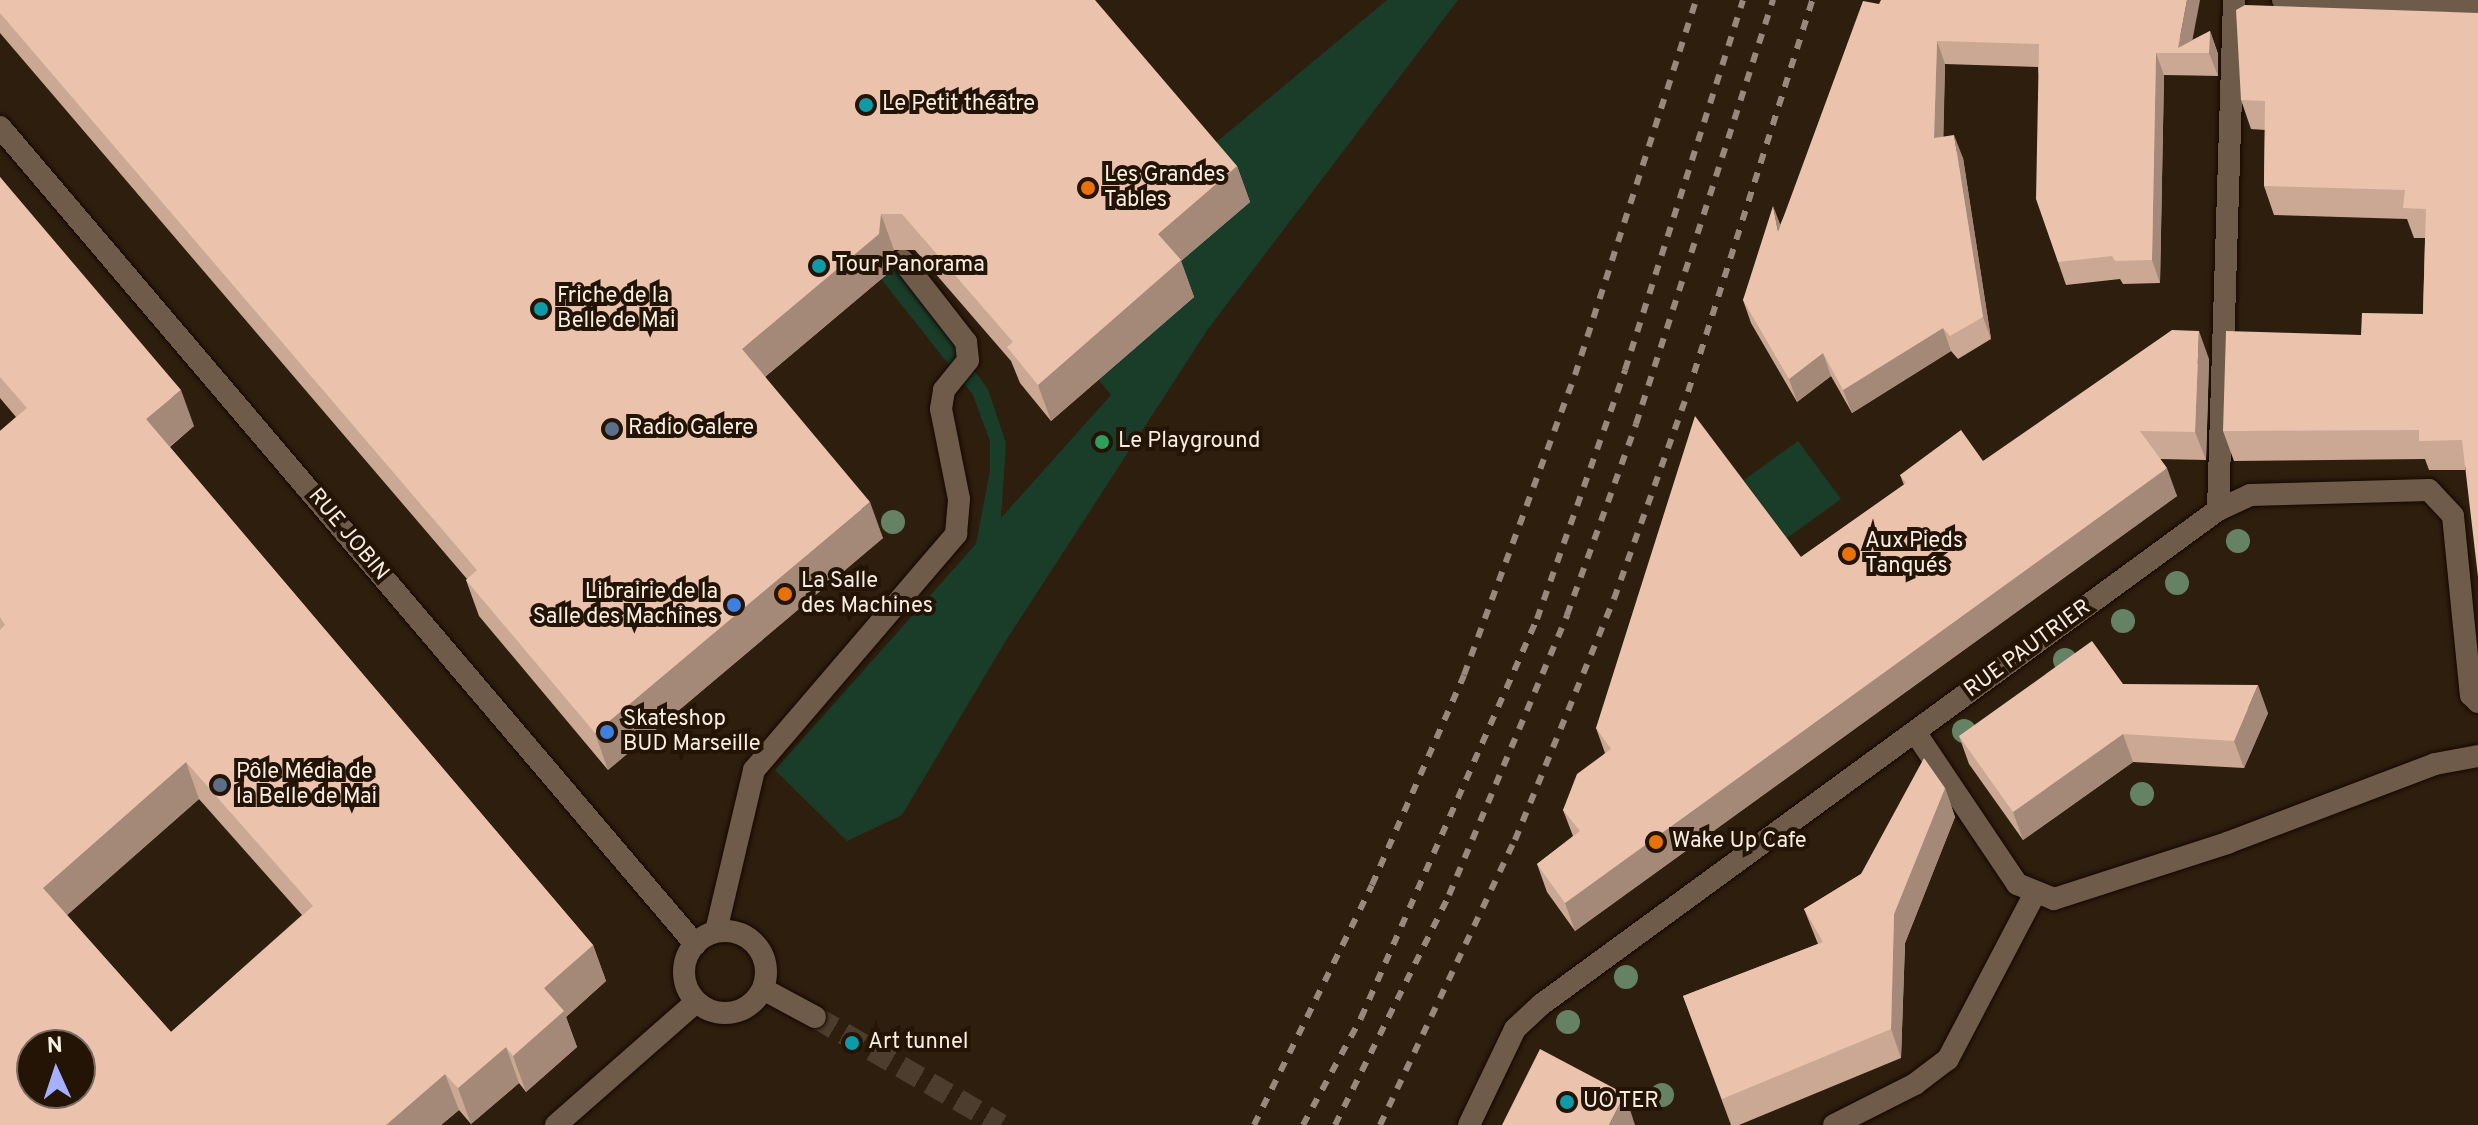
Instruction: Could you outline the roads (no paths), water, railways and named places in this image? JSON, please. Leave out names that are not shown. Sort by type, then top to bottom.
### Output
[{"type":"street","points":[[2218,510],[2234,0]]},
{"type":"street","points":[[2283,0],[2478,4]]},
{"type":"street","name":"RUE JOBIN","points":[[0,127],[695,944]]},
{"type":"street","points":[[716,931],[754,770],[956,534],[959,499],[941,409],[944,390],[968,360],[966,342],[903,261]]},
{"type":"street","name":"RUE PAUTRIER","points":[[1469,1125],[1515,1029],[1542,1004],[2218,510],[2250,495],[2429,490],[2453,516],[2471,695],[2478,702]]},
{"type":"street","points":[[1915,732],[2017,884],[2054,899],[2081,894],[2435,764],[2478,756]]},
{"type":"street","points":[[1834,1125],[1915,1084],[1948,1059],[2035,893]]},
{"type":"street","points":[[716,931],[731,931],[757,946],[766,975],[763,989],[740,1010],[725,1014],[696,1002],[683,974],[695,944],[716,931]]},
{"type":"street","points":[[763,989],[815,1017]]},
{"type":"street","points":[[556,1125],[696,1002]]},
{"type":"tunnel","points":[[815,1017],[1001,1125]]},
{"type":"railway","points":[[1254,1125],[1372,885],[1464,675],[1575,375],[1696,0]]},
{"type":"railway","points":[[1303,1125],[1361,1018],[1537,619],[1625,370],[1743,0]]},
{"type":"railway","points":[[1335,1125],[1449,895],[1567,615],[1636,424],[1773,0]]},
{"type":"railway","points":[[1380,1125],[1515,840],[1614,599],[1688,392],[1812,0]]},
{"type":"place","name":"Le Petit théâtre","points":[[866,105]]},
{"type":"place","name":"Les Grandes Tables","points":[[1088,188]]},
{"type":"place","name":"Tour Panorama","points":[[819,266]]},
{"type":"place","name":"Friche de la Belle de Mai","points":[[541,309]]},
{"type":"place","name":"Radio Galere","points":[[612,429]]},
{"type":"place","name":"Le Playground","points":[[1102,442]]},
{"type":"place","name":"Aux Pieds Tanqués","points":[[1849,554]]},
{"type":"place","name":"La Salle des Machines","points":[[785,594]]},
{"type":"place","name":"Librairie de la Salle des Machines","points":[[734,605]]},
{"type":"place","name":"Skateshop BUD Marseille","points":[[607,732]]},
{"type":"place","name":"Pôle Média de la Belle de Mai","points":[[220,785]]},
{"type":"place","name":"Wake Up Cafe","points":[[1656,842]]},
{"type":"place","name":"Art tunnel","points":[[852,1043]]},
{"type":"place","name":"UO TER","points":[[1567,1102]]}]
